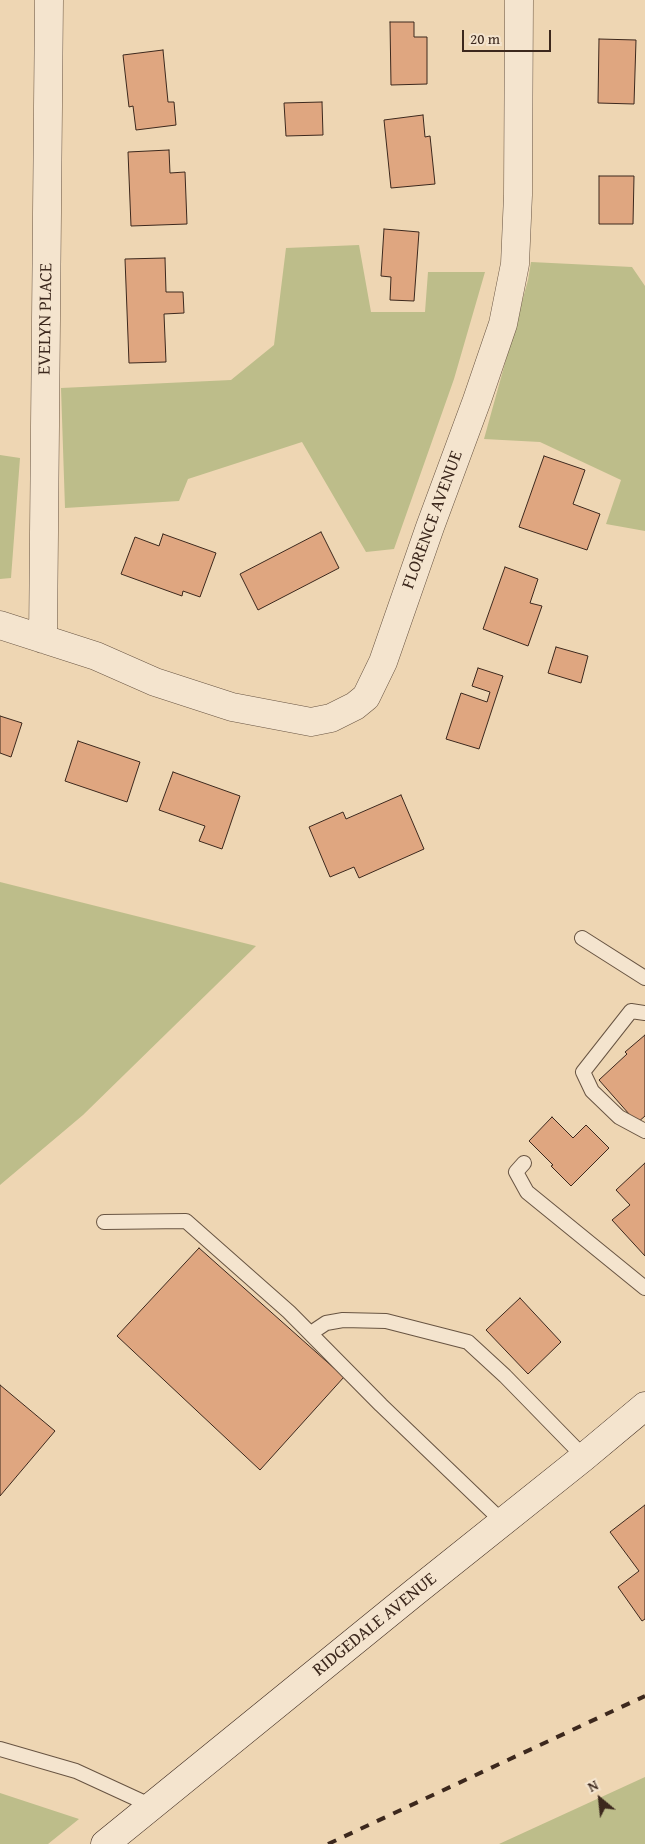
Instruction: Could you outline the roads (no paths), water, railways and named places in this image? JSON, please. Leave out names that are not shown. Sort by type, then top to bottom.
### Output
[{"type":"street","name":"EVELYN PLACE","points":[[43,639],[49,0]]},
{"type":"street","name":"FLORENCE AVENUE","points":[[0,626],[96,656],[155,682],[232,706],[311,722],[331,718],[355,706],[366,697],[382,662],[503,324],[515,264],[518,195],[519,0]]},
{"type":"street","name":"RIDGEDALE AVENUE","points":[[105,1844],[645,1406]]},
{"type":"lane","points":[[582,938],[645,978]]},
{"type":"lane","points":[[645,1013],[631,1011],[583,1072],[592,1091],[620,1116],[645,1131]]},
{"type":"lane","points":[[524,1163],[516,1172],[526,1192],[645,1288]]},
{"type":"lane","points":[[104,1222],[186,1221],[289,1312],[381,1405],[503,1522]]},
{"type":"lane","points":[[311,1333],[326,1323],[343,1320],[386,1321],[468,1342],[505,1376],[584,1457]]},
{"type":"lane","points":[[0,1750],[76,1772],[152,1806]]},
{"type":"railway","points":[[328,1844],[645,1696]]}]
